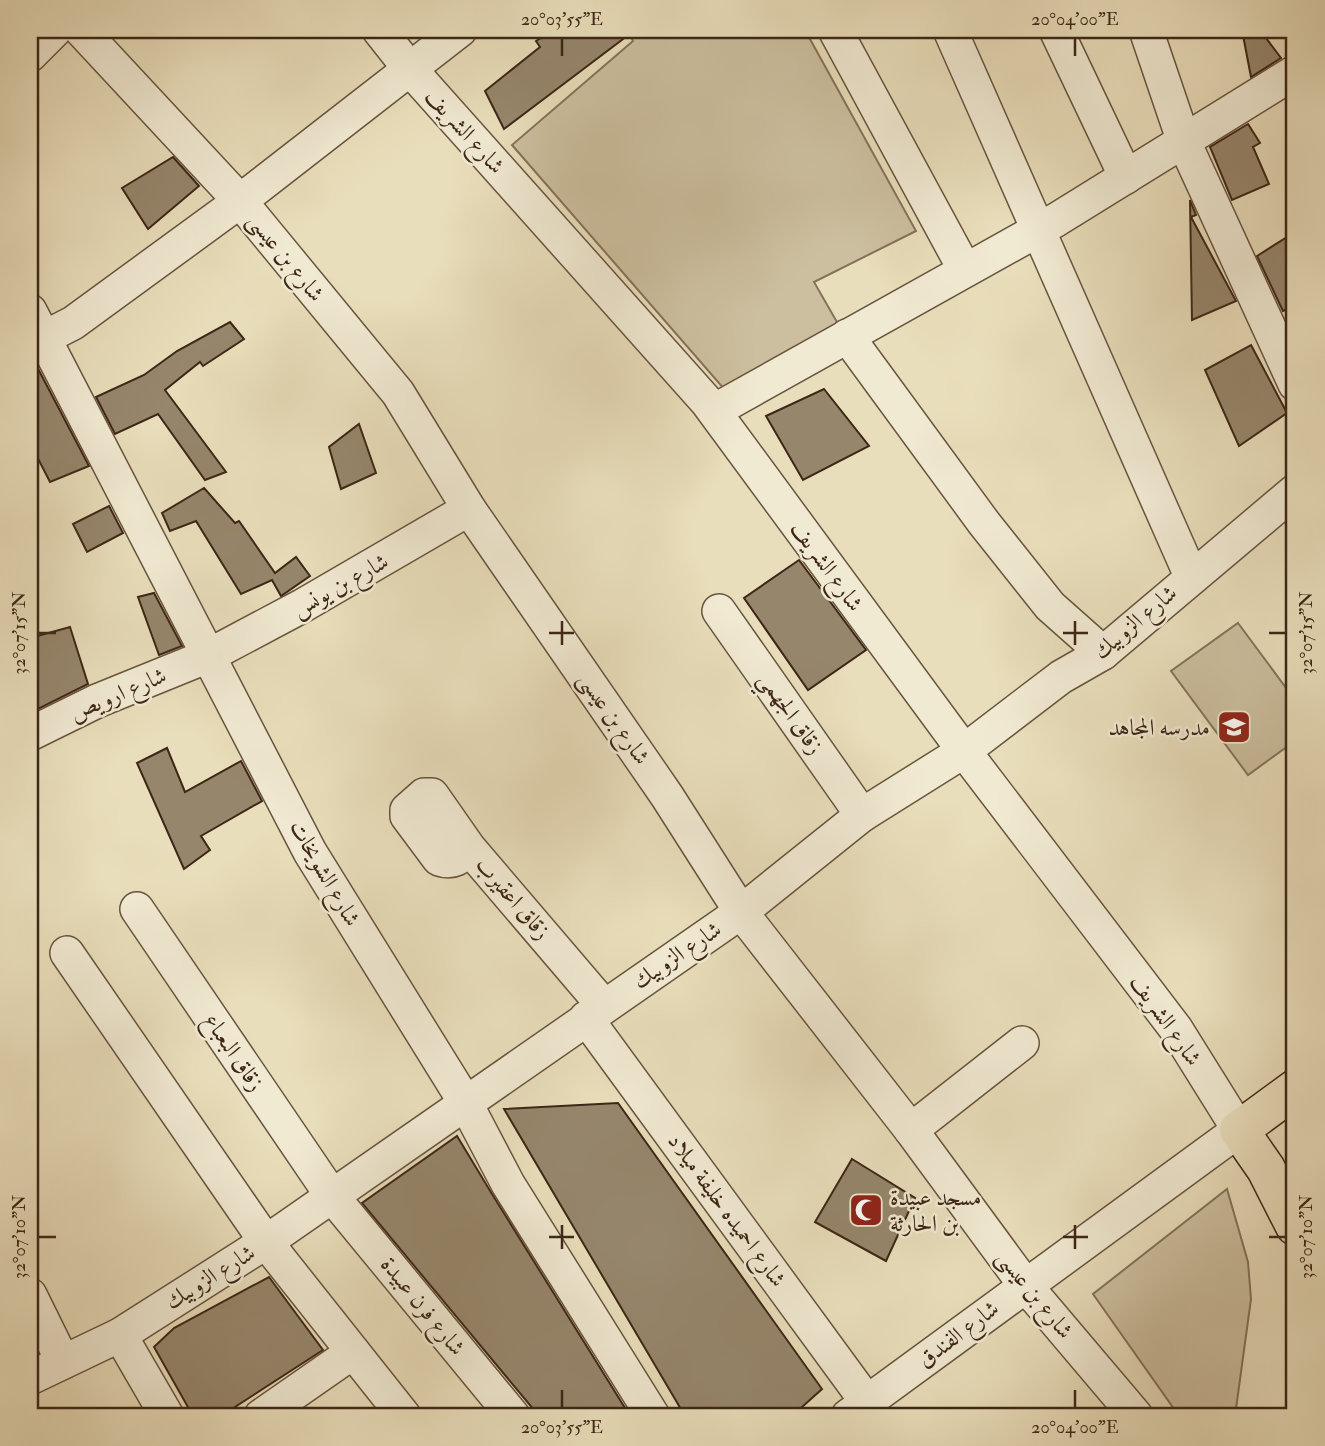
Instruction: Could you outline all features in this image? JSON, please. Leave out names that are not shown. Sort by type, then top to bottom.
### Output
[{"type":"main road","points":[[1295,1088],[1240,1130],[1266,1169],[1295,1226]]},
{"type":"street","points":[[30,55],[55,30]]},
{"type":"street","name":"شارع بن عيسى","points":[[81,30],[240,201],[398,393],[469,509],[667,796],[741,912],[911,1130],[1024,1285],[1136,1416]]},
{"type":"street","name":"شارع الشريف","points":[[379,30],[409,68],[714,411],[964,751],[1176,1029],[1240,1130]]},
{"type":"street","points":[[35,332],[73,323],[240,201],[460,30]]},
{"type":"street","points":[[835,30],[965,270]]},
{"type":"street","points":[[950,30],[1191,576]]},
{"type":"street","points":[[1056,30],[1126,177]]},
{"type":"street","points":[[1146,30],[1184,142],[1295,384]]},
{"type":"street","points":[[714,411],[1040,229],[1295,72]]},
{"type":"street","name":"شارع الشويخات","points":[[35,332],[310,852],[466,1102],[508,1184],[653,1416]]},
{"type":"street","points":[[846,337],[984,523],[1050,606],[1102,653]]},
{"type":"street","name":"شارع الزوبيك","points":[[30,1378],[120,1335],[266,1242],[741,912],[862,815],[964,751],[1061,677],[1102,653],[1295,491]]},
{"type":"street","name":"شارع بن يونس","points":[[208,656],[314,600],[469,509]]},
{"type":"street","name":"زقاق الجهمي","points":[[719,611],[862,815]]},
{"type":"street","name":"شارع ارويص","points":[[30,734],[97,701],[208,656]]},
{"type":"street","name":"زقاق اعقيرب","points":[[424,795],[432,795],[437,800],[469,848],[595,1011]]},
{"type":"street","name":"زقاق البعباع","points":[[136,909],[332,1195]]},
{"type":"street","points":[[67,953],[266,1242],[404,1416]]},
{"type":"street","name":"شارع احميده خليفة ميلاد","points":[[595,1011],[858,1409]]},
{"type":"street","points":[[911,1130],[1022,1043]]},
{"type":"street","name":"شارع الفندق","points":[[858,1409],[1024,1285],[1240,1130]]},
{"type":"street","name":"شارع فرن عبيدة","points":[[332,1195],[513,1416]]},
{"type":"street","points":[[30,1295],[63,1362]]},
{"type":"street","points":[[120,1335],[167,1416]]},
{"type":"street","points":[[261,1416],[353,1352]]},
{"type":"shaded area","points":[[628,30],[805,30],[916,231],[814,282],[841,329],[725,390],[512,145],[633,41]]},
{"type":"shaded area","points":[[1238,623],[1295,700],[1295,741],[1248,775],[1171,671]]},
{"type":"shaded area","points":[[1227,1189],[1248,1262],[1251,1299],[1235,1416],[1179,1416],[1093,1294]]},
{"type":"building","points":[[555,30],[635,30],[504,129],[485,91],[540,47],[536,41]]},
{"type":"building","points":[[1242,30],[1260,30],[1281,58],[1251,77]]},
{"type":"building","points":[[1248,124],[1260,143],[1253,147],[1269,184],[1232,200],[1210,147]]},
{"type":"building","points":[[173,157],[199,186],[148,229],[122,188]]},
{"type":"building","points":[[1190,200],[1196,215],[1191,217],[1236,301],[1192,320]]},
{"type":"building","points":[[1295,232],[1295,304],[1283,311],[1257,256]]},
{"type":"building","points":[[230,322],[244,339],[203,366],[200,362],[165,390],[226,472],[205,480],[158,414],[115,434],[96,397],[144,375],[177,351]]},
{"type":"building","points":[[1251,345],[1287,413],[1239,446],[1205,370]]},
{"type":"building","points":[[35,363],[89,466],[50,482],[30,443],[30,364]]},
{"type":"building","points":[[824,389],[869,446],[803,480],[766,416]]},
{"type":"building","points":[[359,424],[376,473],[341,489],[329,447]]},
{"type":"building","points":[[204,488],[235,523],[239,521],[275,573],[296,557],[310,576],[281,596],[272,580],[241,594],[196,521],[170,531],[162,513]]},
{"type":"building","points":[[109,506],[123,533],[87,552],[73,524]]},
{"type":"building","points":[[799,560],[866,650],[808,690],[744,598]]},
{"type":"building","points":[[154,593],[182,646],[159,655],[138,597]]},
{"type":"building","points":[[70,627],[88,684],[30,713],[30,638]]},
{"type":"building","points":[[167,748],[185,792],[241,761],[262,801],[201,836],[210,850],[184,869],[137,763]]},
{"type":"building","points":[[618,1103],[822,1389],[792,1416],[685,1416],[504,1109]]},
{"type":"building","points":[[457,1136],[630,1416],[539,1416],[362,1203]]},
{"type":"building","name":"مسجد عبيدة بن الحارثة","points":[[852,1159],[915,1198],[886,1261],[815,1222]]},
{"type":"building","points":[[269,1277],[323,1350],[221,1416],[193,1416],[154,1347],[174,1328]]},
{"type":"place","name":"مدرسه المجاهد","points":[[1234,727]]},
{"type":"place","name":"مسجد عبيدة بن الحارثة","points":[[866,1210]]}]
